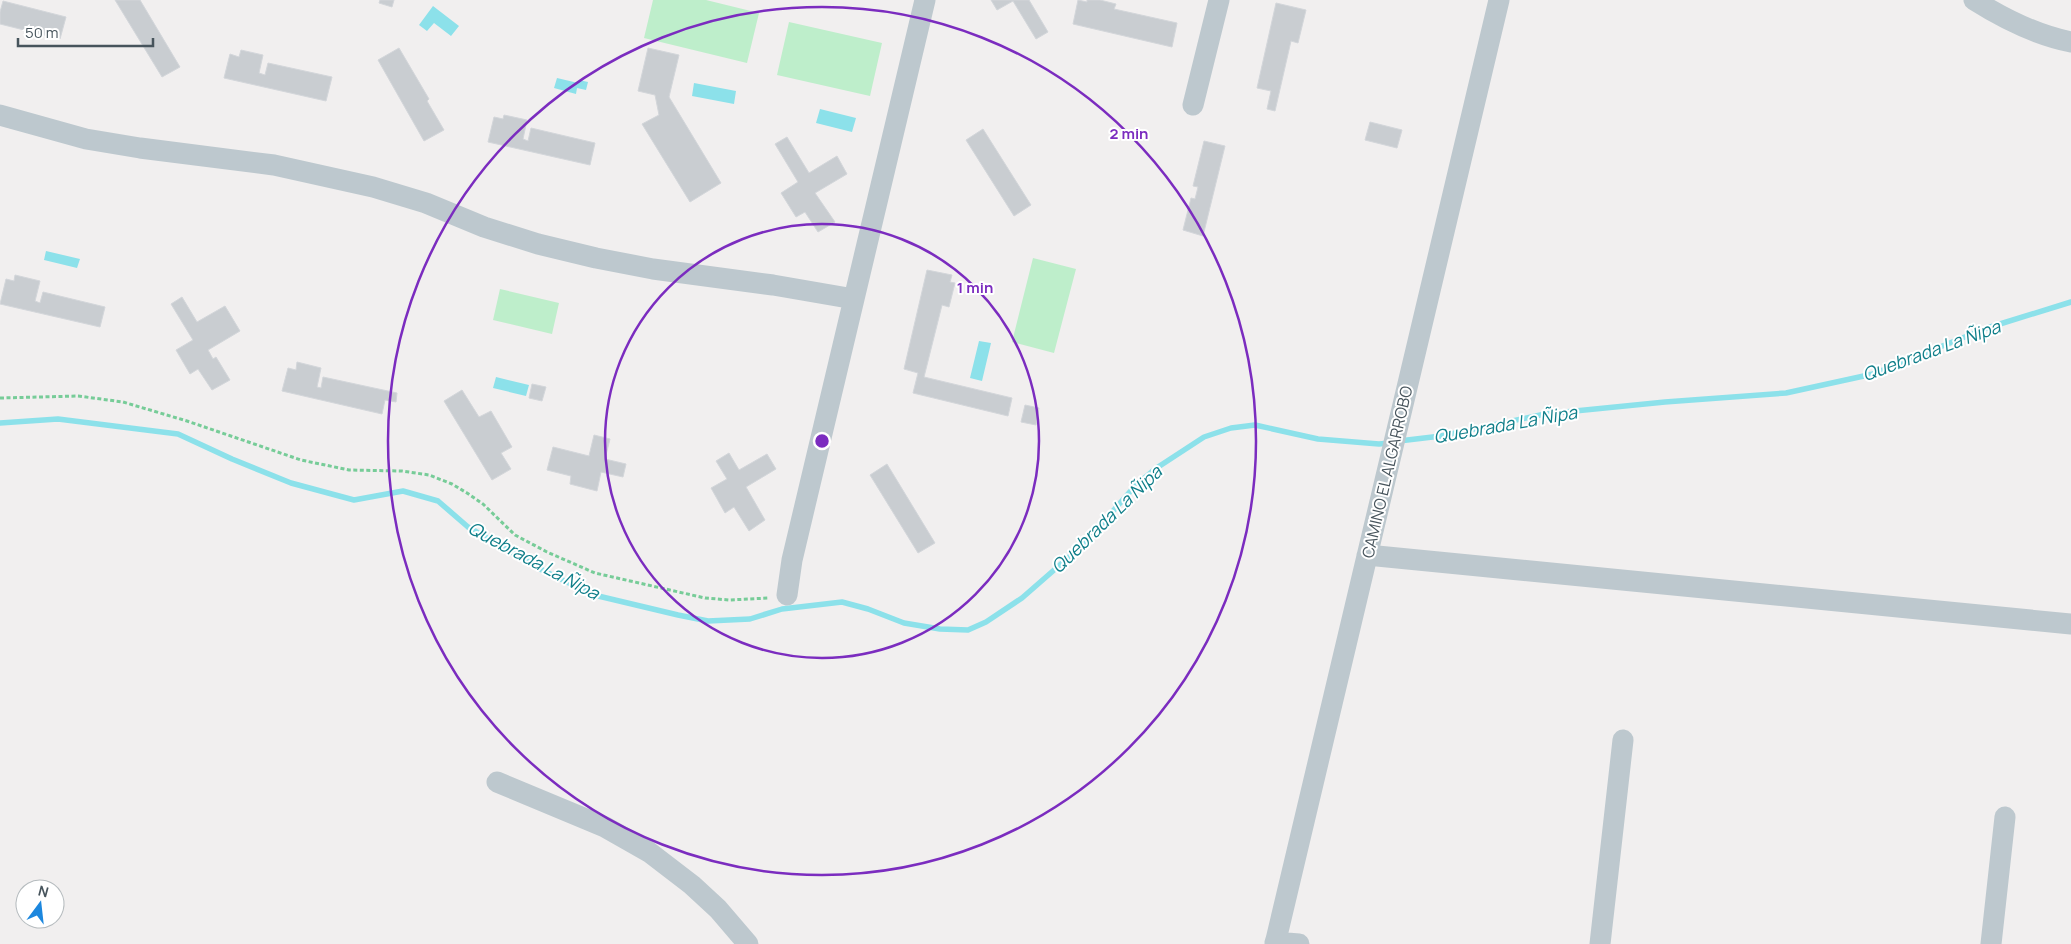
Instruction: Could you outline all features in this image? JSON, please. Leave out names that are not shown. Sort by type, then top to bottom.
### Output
[{"type":"street","points":[[787,595],[790,565],[925,0]]},
{"type":"street","points":[[1194,105],[1219,0]]},
{"type":"street","name":"CAMINO EL ALGARROBO","points":[[1275,943],[1499,0]]},
{"type":"street","points":[[1974,0],[2016,24],[2038,33],[2071,42]]},
{"type":"street","points":[[0,114],[86,139],[140,148],[274,165],[373,187],[426,203],[484,227],[538,244],[596,258],[653,269],[773,285],[854,299]]},
{"type":"street","points":[[1367,556],[2071,624]]},
{"type":"street","points":[[1600,944],[1622,740]]},
{"type":"street","points":[[497,782],[605,827],[649,852],[718,909],[748,944]]},
{"type":"street","points":[[1990,944],[2004,817]]},
{"type":"street","points":[[1275,943],[1299,944]]},
{"type":"path","points":[[0,398],[78,396],[123,402],[187,421],[301,460],[349,470],[408,471],[429,475],[452,484],[475,498],[515,535],[547,552],[595,573],[705,598],[729,600],[763,599],[787,595]]},
{"type":"green space","points":[[653,0],[706,0],[759,13],[747,63],[644,38]]},
{"type":"green space","points":[[789,22],[882,43],[870,96],[777,75]]},
{"type":"green space","points":[[1033,258],[1076,269],[1054,353],[1012,342]]},
{"type":"green space","points":[[500,289],[559,303],[552,334],[493,320]]},
{"type":"water","points":[[433,6],[459,26],[451,36],[434,23],[427,31],[419,25]]},
{"type":"water","points":[[557,78],[578,83],[579,80],[588,82],[586,90],[577,88],[576,94],[554,88]]},
{"type":"water","points":[[694,83],[736,91],[734,104],[692,96]]},
{"type":"water","points":[[820,109],[856,118],[852,132],[816,123]]},
{"type":"water","points":[[46,251],[80,259],[77,268],[44,260]]},
{"type":"water","points":[[979,341],[991,343],[982,381],[970,378]]},
{"type":"water","points":[[496,377],[529,385],[526,396],[493,388]]},
{"type":"building","points":[[115,0],[140,0],[180,67],[162,77]]},
{"type":"building","points":[[380,0],[394,0],[392,7],[379,3]]},
{"type":"building","points":[[991,0],[1029,0],[1048,32],[1036,39],[1013,1],[997,10]]},
{"type":"building","points":[[1078,0],[1087,2],[1087,0],[1100,0],[1116,4],[1114,9],[1177,23],[1172,47],[1073,24]]},
{"type":"building","points":[[3,1],[66,17],[60,39],[0,24],[0,12]]},
{"type":"building","points":[[1276,3],[1306,10],[1298,43],[1291,41],[1275,111],[1267,109],[1271,91],[1257,88]]},
{"type":"building","points":[[399,48],[429,99],[427,101],[444,130],[424,141],[378,60]]},
{"type":"building","points":[[648,48],[679,55],[669,97],[721,183],[690,202],[642,124],[659,115],[655,95],[638,91]]},
{"type":"building","points":[[241,50],[263,55],[259,73],[265,75],[268,63],[332,77],[326,101],[224,78],[230,54],[239,57]]},
{"type":"building","points":[[504,115],[527,120],[523,139],[528,141],[531,128],[595,143],[590,165],[488,142],[494,117],[503,119]]},
{"type":"building","points":[[1370,122],[1402,130],[1397,148],[1365,140]]},
{"type":"building","points":[[983,129],[1031,205],[1014,216],[966,140]]},
{"type":"building","points":[[787,137],[809,173],[837,156],[847,174],[815,193],[835,222],[818,232],[805,212],[796,217],[781,193],[798,182],[775,144]]},
{"type":"building","points":[[1204,141],[1225,146],[1203,236],[1183,230],[1191,198],[1195,199],[1198,187],[1193,186]]},
{"type":"building","points":[[927,270],[952,275],[950,282],[955,283],[949,307],[942,305],[924,377],[1012,398],[1008,416],[913,393],[918,373],[904,369]]},
{"type":"building","points":[[15,275],[40,281],[35,301],[40,303],[43,292],[105,307],[100,327],[0,304],[6,279],[14,281]]},
{"type":"building","points":[[182,297],[197,322],[225,306],[240,331],[208,350],[213,359],[216,357],[230,380],[212,390],[198,369],[190,374],[176,350],[193,340],[171,304]]},
{"type":"building","points":[[297,362],[321,368],[317,387],[321,388],[323,377],[397,393],[396,402],[385,400],[382,414],[282,391],[288,368],[296,370]]},
{"type":"building","points":[[532,384],[546,387],[542,401],[529,398]]},
{"type":"building","points":[[462,390],[479,417],[491,411],[512,447],[501,453],[511,469],[492,480],[444,401]]},
{"type":"building","points":[[1025,405],[1039,408],[1036,425],[1021,422]]},
{"type":"building","points":[[594,435],[610,439],[605,459],[626,464],[623,477],[601,472],[597,491],[570,484],[571,476],[547,470],[553,447],[589,456]]},
{"type":"building","points":[[729,453],[739,470],[767,454],[776,469],[746,487],[765,520],[749,531],[734,507],[725,513],[711,488],[727,479],[716,461]]},
{"type":"building","points":[[887,464],[935,543],[918,553],[870,475]]},
{"type":"waterway","name":"Quebrada La Ñipa","points":[[1399,441],[1441,436],[1545,414],[1665,402],[1786,393],[1873,374],[1987,328],[2071,302]]},
{"type":"waterway","name":"Quebrada La Ñipa","points":[[0,423],[58,419],[178,434],[291,483],[354,500],[403,491],[438,501],[468,527],[544,571],[594,595],[678,615],[708,621],[750,619],[782,609],[842,602],[868,609],[904,623],[940,629],[968,630],[986,622],[1022,598],[1085,543],[1135,486],[1155,469],[1204,437],[1231,428],[1255,425],[1318,439],[1379,444],[1390,443]]}]
